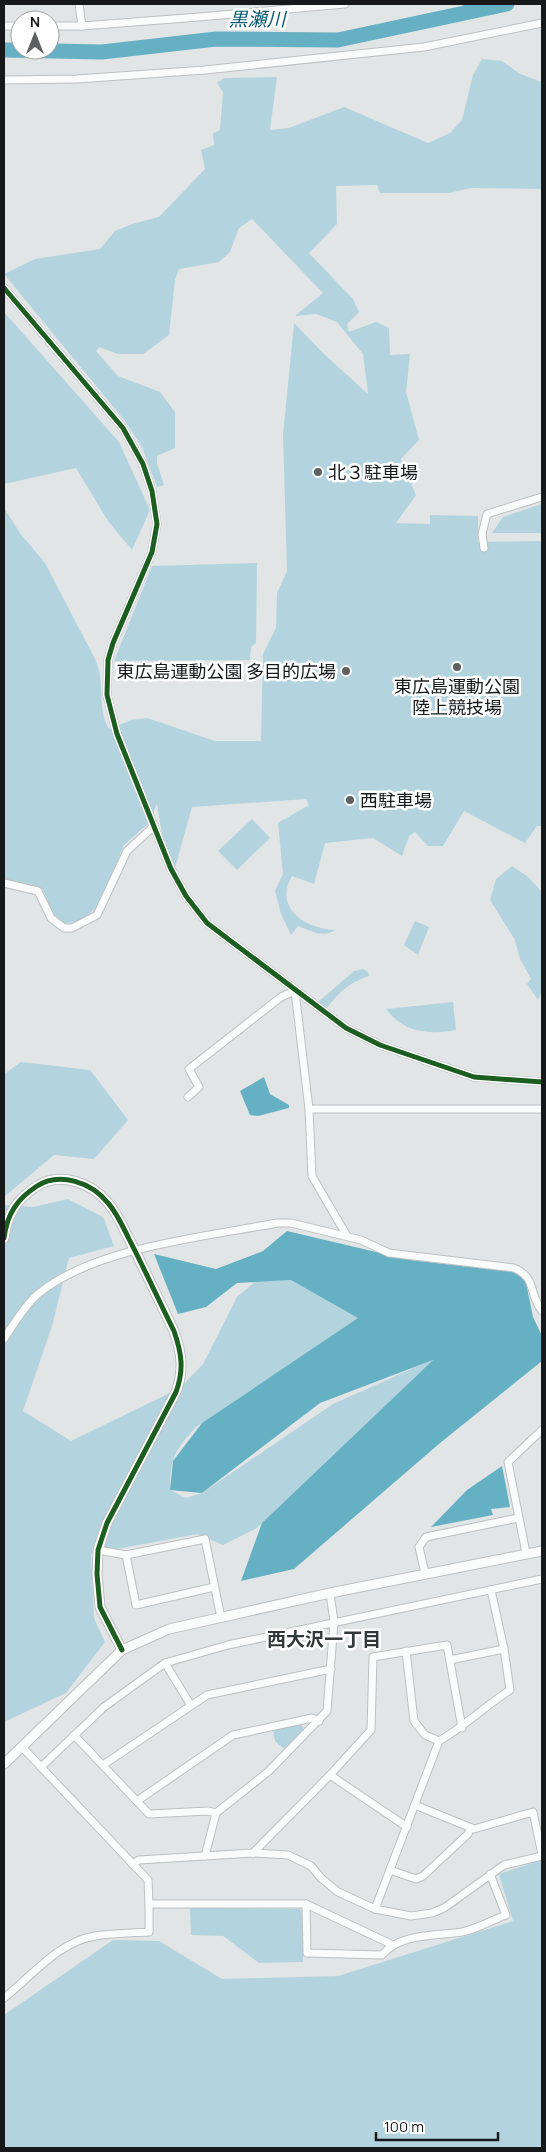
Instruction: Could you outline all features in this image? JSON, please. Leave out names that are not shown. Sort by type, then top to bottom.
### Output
[{"type":"street","points":[[79,4],[82,26]]},
{"type":"street","points":[[60,26],[82,26],[345,4]]},
{"type":"street","points":[[4,80],[77,79],[205,70],[424,48],[542,23]]},
{"type":"street","points":[[4,288],[123,428],[143,464],[152,491],[157,524],[152,552],[113,644],[108,660],[106,681],[110,712],[117,734],[171,869],[186,896],[207,923],[346,1028],[380,1045],[474,1077],[542,1082]]},
{"type":"street","points":[[484,548],[482,534],[487,514],[542,497]]},
{"type":"street","points":[[4,883],[38,891],[51,918],[57,925],[64,928],[72,928],[100,912],[127,851],[154,826]]},
{"type":"street","points":[[188,1097],[199,1087],[189,1069],[281,997],[295,991]]},
{"type":"street","points":[[295,991],[309,1109],[312,1176],[347,1236]]},
{"type":"street","points":[[309,1109],[542,1109]]},
{"type":"street","points":[[4,1238],[11,1210],[22,1196],[40,1184],[58,1179],[75,1180],[93,1190],[104,1199],[135,1251],[174,1331],[181,1350],[182,1377],[170,1405],[107,1523],[98,1550],[97,1574],[100,1607],[122,1650]]},
{"type":"street","points":[[4,1340],[36,1296],[59,1278],[107,1259],[135,1251],[277,1222],[291,1222],[347,1236],[361,1240],[389,1253],[514,1268],[524,1273],[530,1282],[534,1301],[542,1311]]},
{"type":"street","points":[[526,1553],[508,1462],[542,1430]]},
{"type":"street","points":[[425,1574],[419,1547],[426,1538],[518,1518]]},
{"type":"street","points":[[98,1550],[126,1555],[205,1539],[220,1618]]},
{"type":"street","points":[[4,1764],[122,1650],[169,1629],[330,1593],[542,1551]]},
{"type":"street","points":[[126,1555],[136,1605],[214,1588]]},
{"type":"street","points":[[41,1767],[104,1707],[165,1663],[228,1645],[542,1579]]},
{"type":"street","points":[[376,1910],[439,1741],[462,1728],[494,1700],[510,1690],[504,1649],[490,1590]]},
{"type":"street","points":[[205,1856],[216,1813],[268,1771],[327,1711],[334,1622],[330,1593]]},
{"type":"street","points":[[253,1853],[330,1776],[370,1730],[373,1657],[447,1645],[462,1728]]},
{"type":"street","points":[[450,1660],[504,1649]]},
{"type":"street","points":[[406,1651],[414,1721],[425,1735],[439,1741]]},
{"type":"street","points":[[165,1663],[190,1704]]},
{"type":"street","points":[[103,1765],[190,1704],[207,1695],[331,1669]]},
{"type":"street","points":[[136,1801],[233,1735],[312,1718],[318,1721]]},
{"type":"street","points":[[74,1734],[149,1814],[208,1811],[216,1813]]},
{"type":"street","points":[[4,1998],[53,1955],[76,1942],[94,1936],[149,1932],[148,1880],[22,1747]]},
{"type":"street","points":[[330,1776],[407,1826]]},
{"type":"street","points":[[132,1864],[139,1860],[253,1853],[288,1854],[312,1866],[321,1878],[338,1892],[376,1910],[411,1916],[432,1913],[444,1908],[504,1865],[542,1855],[533,1812],[474,1829],[415,1805]]},
{"type":"street","points":[[390,1870],[416,1879],[423,1876],[468,1834],[471,1828]]},
{"type":"street","points":[[306,1904],[307,1953],[382,1955],[391,1944],[428,1935],[464,1931],[506,1915],[490,1874]]},
{"type":"street","points":[[149,1904],[306,1904],[391,1944]]},
{"type":"shaded area","points":[[482,59],[502,61],[520,74],[542,82],[542,189],[471,188],[449,193],[380,193],[377,185],[336,186],[337,224],[309,253],[353,299],[359,312],[347,324],[349,332],[376,322],[389,328],[390,355],[410,354],[406,392],[419,440],[401,459],[416,495],[396,523],[430,524],[430,515],[478,516],[478,542],[542,541],[542,826],[537,826],[525,843],[464,811],[443,846],[428,846],[415,832],[409,836],[402,856],[373,838],[325,843],[314,884],[292,876],[287,887],[287,898],[290,907],[304,921],[313,926],[335,930],[321,934],[298,926],[291,935],[281,914],[275,891],[283,874],[278,823],[309,805],[306,799],[192,807],[175,868],[162,834],[157,804],[149,823],[124,845],[97,906],[79,920],[62,923],[52,912],[43,889],[4,880],[4,508],[20,533],[45,563],[95,659],[100,676],[103,712],[109,729],[131,720],[147,718],[215,741],[261,741],[263,654],[276,628],[277,593],[287,571],[283,435],[294,323],[324,354],[368,394],[363,354],[337,322],[316,314],[295,316],[323,293],[252,219],[239,228],[230,252],[219,262],[179,269],[175,280],[169,335],[143,354],[118,354],[99,347],[96,351],[118,376],[160,392],[175,412],[175,448],[157,456],[157,463],[164,485],[157,487],[142,447],[125,421],[4,274],[35,259],[100,249],[115,231],[132,224],[159,217],[205,169],[201,150],[214,145],[213,133],[220,130],[223,92],[217,83],[224,78],[277,77],[270,130],[289,128],[344,107],[428,143],[450,133],[462,120],[473,75]]},
{"type":"shaded area","points":[[4,312],[119,442],[150,510],[132,550],[108,521],[76,468],[4,484]]},
{"type":"shaded area","points":[[542,504],[542,533],[492,533],[503,517]]},
{"type":"shaded area","points":[[257,563],[256,643],[251,647],[250,660],[114,661],[152,566]]},
{"type":"shaded area","points":[[252,819],[270,838],[237,870],[218,851]]},
{"type":"shaded area","points":[[512,866],[527,876],[542,892],[542,991],[538,1000],[527,984],[531,979],[520,959],[515,940],[490,900],[496,879]]},
{"type":"shaded area","points":[[415,921],[429,927],[418,955],[404,945]]},
{"type":"shaded area","points":[[363,969],[368,972],[369,976],[356,981],[345,989],[326,1009],[316,1004],[354,971]]},
{"type":"shaded area","points":[[453,1002],[456,1030],[446,1032],[427,1032],[409,1028],[393,1017],[386,1009]]},
{"type":"shaded area","points":[[21,1062],[90,1070],[128,1120],[94,1159],[54,1155],[4,1197],[4,1074]]},
{"type":"shaded area","points":[[68,1199],[103,1217],[114,1246],[69,1258],[52,1326],[23,1411],[71,1441],[180,1388],[203,1364],[237,1297],[256,1281],[291,1280],[319,1291],[359,1318],[196,1427],[175,1455],[171,1470],[170,1490],[186,1498],[202,1493],[333,1404],[434,1359],[257,1528],[223,1545],[197,1534],[91,1554],[94,1618],[105,1642],[66,1693],[4,1722],[4,1205],[33,1207]]},
{"type":"shaded area","points":[[301,1724],[304,1730],[284,1749],[275,1741],[273,1729]]},
{"type":"shaded area","points":[[542,1860],[542,2148],[4,2148],[4,2015],[113,1940],[159,1941],[222,1979],[338,1976],[513,1921],[499,1874]]},
{"type":"shaded area","points":[[190,1908],[300,1909],[303,1914],[303,1962],[259,1963],[223,1936],[191,1935]]},
{"type":"water","points":[[264,1077],[270,1094],[289,1105],[289,1108],[258,1116],[250,1115],[240,1091]]},
{"type":"water","points":[[287,1231],[410,1260],[524,1273],[533,1317],[542,1336],[542,1361],[440,1443],[294,1569],[241,1581],[262,1523],[433,1360],[320,1403],[202,1493],[170,1490],[173,1461],[202,1423],[358,1318],[291,1280],[237,1283],[206,1307],[178,1314],[154,1254],[216,1269],[263,1251]]},
{"type":"water","points":[[502,1466],[510,1507],[491,1509],[493,1515],[431,1527],[467,1490]]},
{"type":"waterway","name":"黒瀬川","points":[[462,15],[465,4]]},
{"type":"waterway","name":"黒瀬川","points":[[4,50],[102,52],[216,39],[338,40],[507,4]]},
{"type":"cycle path","points":[[4,288],[123,428],[143,464],[152,491],[157,524],[152,552],[113,643],[108,660],[107,695],[117,734],[171,869],[186,896],[207,923],[346,1028],[380,1045],[474,1077],[542,1082]]},
{"type":"cycle path","points":[[4,1238],[10,1214],[24,1196],[37,1186],[56,1180],[75,1181],[85,1185],[101,1196],[120,1220],[177,1339],[181,1369],[179,1384],[107,1523],[98,1550],[97,1574],[100,1607],[122,1650]]},
{"type":"place","name":"北３駐車場","points":[[318,472]]},
{"type":"place","name":"東広島運動公園 陸上競技場","points":[[457,667]]},
{"type":"place","name":"東広島運動公園 多目的広場","points":[[346,671]]},
{"type":"place","name":"西駐車場","points":[[350,800]]},
{"type":"district","name":"西大沢一丁目","points":[[324,1639]]}]
